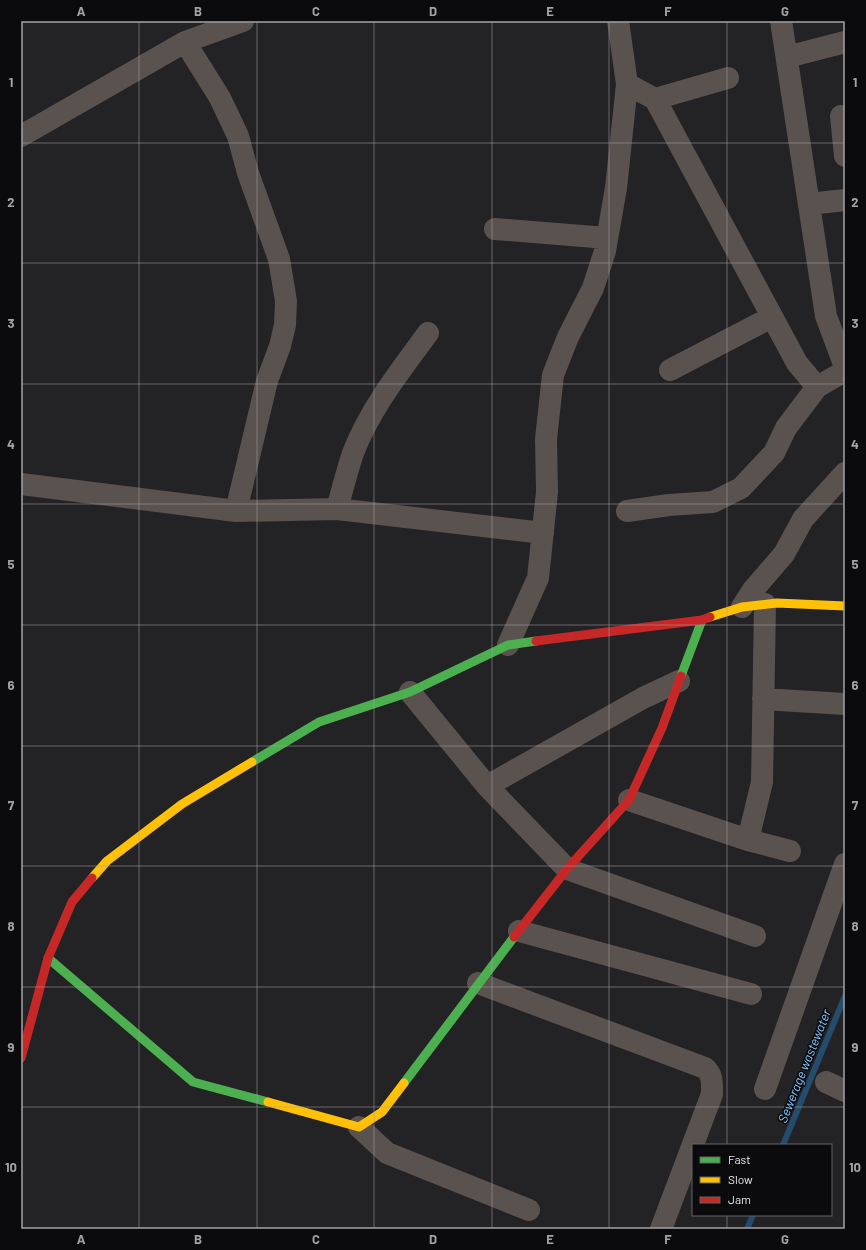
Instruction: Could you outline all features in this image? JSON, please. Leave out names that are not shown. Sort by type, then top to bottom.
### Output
[{"type":"street","points":[[21,136],[185,42],[243,21]]},
{"type":"street","points":[[508,645],[538,578],[547,492],[546,439],[553,375],[568,337],[593,288],[608,238],[616,188],[627,84],[618,21]]},
{"type":"street","points":[[781,21],[826,316],[845,367]]},
{"type":"street","points":[[185,42],[220,98],[238,136],[248,173],[279,259],[286,301],[285,325],[282,339],[267,380],[236,511]]},
{"type":"street","points":[[786,57],[845,42]]},
{"type":"street","points":[[655,99],[728,78]]},
{"type":"street","points":[[627,84],[655,99],[797,363],[817,387]]},
{"type":"street","points":[[841,116],[845,156]]},
{"type":"street","points":[[809,204],[845,200]]},
{"type":"street","points":[[495,229],[608,238]]},
{"type":"street","points":[[670,370],[772,317]]},
{"type":"street","points":[[337,509],[353,453],[370,417],[380,400],[428,333]]},
{"type":"street","points":[[627,511],[669,505],[713,502],[742,488],[774,453],[786,428],[817,387],[845,371]]},
{"type":"street","points":[[742,607],[753,590],[784,554],[803,519],[845,473]]},
{"type":"street","points":[[21,484],[236,511],[337,509],[543,533]]},
{"type":"street","points":[[21,1058],[48,958],[72,902],[107,861],[182,804],[319,722],[410,692],[508,645],[702,620],[742,607],[764,604],[777,603],[845,606]]},
{"type":"street","points":[[748,840],[762,782],[764,604]]},
{"type":"street","points":[[359,1127],[382,1112],[478,983],[567,869],[629,800],[662,728],[702,620]]},
{"type":"street","points":[[487,786],[643,698],[679,681]]},
{"type":"street","points":[[410,692],[487,786],[567,869],[755,936]]},
{"type":"street","points":[[763,699],[845,704]]},
{"type":"street","points":[[629,800],[748,840],[790,851]]},
{"type":"street","points":[[765,1089],[845,864]]},
{"type":"street","points":[[519,931],[751,994]]},
{"type":"street","points":[[48,958],[193,1082],[359,1127],[387,1153],[393,1156],[529,1210]]},
{"type":"street","points":[[478,983],[705,1068],[710,1072],[712,1094],[693,1144]]},
{"type":"street","points":[[661,1229],[692,1147]]},
{"type":"waterway","name":"Sewerage wastewater","points":[[783,1144],[845,996]]},
{"type":"waterway","name":"Sewerage wastewater","points":[[747,1229],[753,1216]]},
{"type":"traffic: fast","points":[[681,676],[702,620]]},
{"type":"traffic: fast","points":[[252,762],[319,722],[410,692],[508,645],[536,641]]},
{"type":"traffic: fast","points":[[404,1083],[514,937]]},
{"type":"traffic: fast","points":[[48,958],[193,1082],[268,1102]]},
{"type":"traffic: slow","points":[[710,617],[742,607],[777,603],[845,606]]},
{"type":"traffic: slow","points":[[92,878],[107,861],[182,804],[252,762]]},
{"type":"traffic: slow","points":[[268,1102],[359,1127],[382,1112],[404,1083]]},
{"type":"traffic: jam","points":[[536,641],[702,620],[710,617]]},
{"type":"traffic: jam","points":[[514,937],[567,869],[629,800],[662,728],[681,676]]},
{"type":"traffic: jam","points":[[21,1058],[48,958],[72,902],[92,878]]}]
